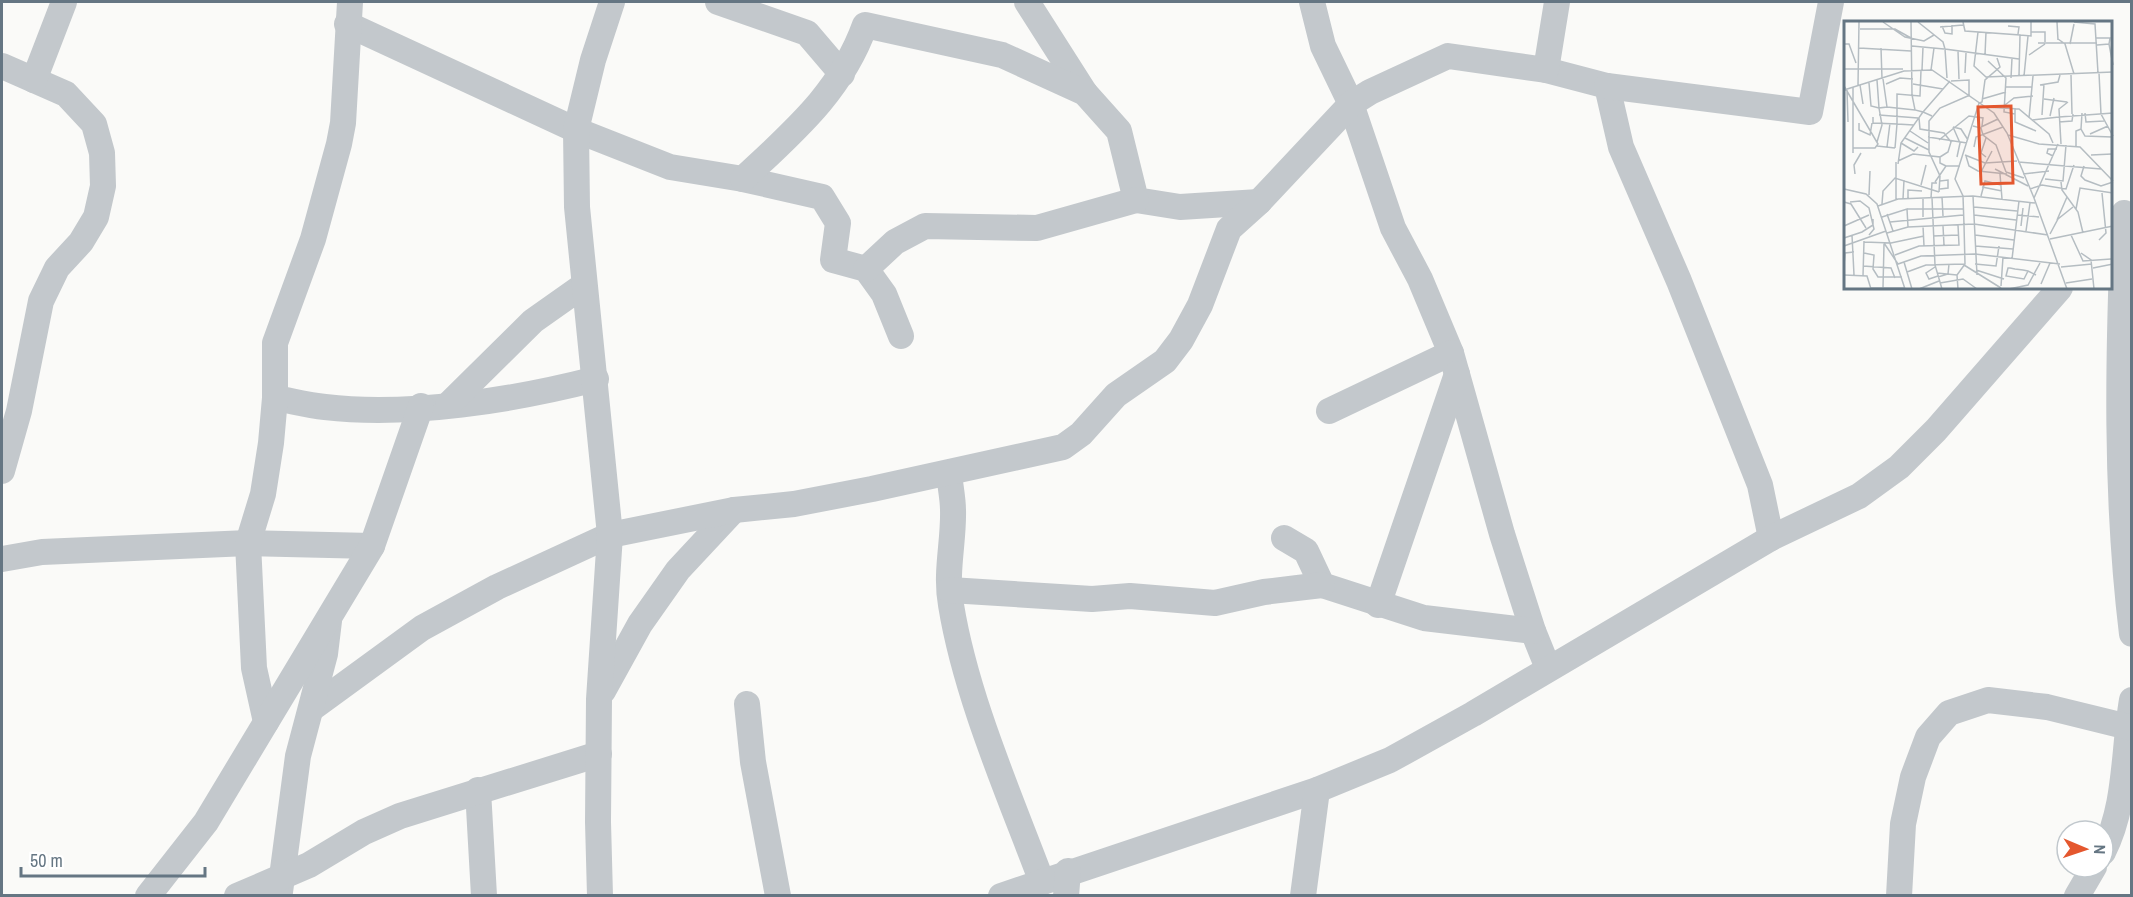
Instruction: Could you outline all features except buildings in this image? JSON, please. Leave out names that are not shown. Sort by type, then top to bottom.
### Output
[{"type":"street","points":[[34,80],[64,2]]},
{"type":"street","points":[[600,896],[599,699],[610,535],[577,207],[576,130],[593,60],[612,2]]},
{"type":"street","points":[[718,2],[807,33],[842,74]]},
{"type":"street","points":[[1027,2],[1085,93],[1119,131],[1136,200]]},
{"type":"street","points":[[1312,2],[1323,46],[1351,104],[1393,228],[1420,279],[1454,363],[1485,480],[1533,631],[1548,668]]},
{"type":"street","points":[[1546,70],[1557,2]]},
{"type":"street","points":[[311,709],[422,628],[497,587],[610,535],[734,510],[794,504],[949,473],[1063,447],[1080,434],[1124,388],[1165,361],[1181,340],[1200,305],[1229,229],[1259,202],[1351,104],[1370,92],[1448,56],[1546,70],[1607,86],[1810,112],[1832,2]]},
{"type":"street","points":[[266,722],[254,668],[248,543],[262,494],[275,398],[275,342],[313,238],[343,123],[348,13],[576,130],[670,167],[743,179],[822,197],[838,223],[833,260],[866,269],[884,294],[901,336]]},
{"type":"street","points":[[743,179],[816,108],[842,74],[856,50],[865,25],[1002,55],[1085,93]]},
{"type":"street","points":[[2,66],[66,94],[94,124],[102,153],[103,186],[96,217],[81,242],[57,268],[41,301],[19,411],[2,471]]},
{"type":"street","points":[[1607,86],[1621,147],[1679,281],[1760,485],[1771,538]]},
{"type":"street","points":[[866,269],[895,242],[925,226],[1037,228],[1136,200],[1180,207],[1259,202]]},
{"type":"street","points":[[2122,214],[2118,378],[2123,563],[2132,634]]},
{"type":"street","points":[[448,405],[533,321],[584,285]]},
{"type":"street","points":[[1001,896],[1042,882],[1067,884],[1317,790],[1390,760],[1473,714],[1771,538],[1859,496],[1899,467],[1992,368],[2058,290]]},
{"type":"street","points":[[1329,411],[1454,363]]},
{"type":"street","points":[[1378,604],[1454,363]]},
{"type":"street","points":[[275,398],[325,407],[383,409],[448,405],[540,393],[596,379]]},
{"type":"street","points":[[148,896],[206,822],[330,612],[372,546],[421,406]]},
{"type":"street","points":[[949,473],[953,510],[948,563],[958,641],[991,746],[1042,882]]},
{"type":"street","points":[[599,699],[640,624],[678,570],[734,510]]},
{"type":"street","points":[[1284,538],[1306,551],[1322,585]]},
{"type":"street","points":[[2,559],[42,552],[248,543],[372,546]]},
{"type":"street","points":[[950,590],[1092,599],[1130,596],[1215,603],[1264,592],[1322,585],[1424,618],[1533,631]]},
{"type":"street","points":[[281,886],[298,756],[325,654],[330,612]]},
{"type":"street","points":[[1899,896],[1903,824],[1913,777],[1928,737],[1949,713],[1988,700],[2047,707],[2129,728]]},
{"type":"street","points":[[2115,826],[2121,804],[2132,700]]},
{"type":"street","points":[[747,705],[753,762],[778,896]]},
{"type":"street","points":[[237,896],[281,886],[373,828],[400,816],[599,754]]},
{"type":"street","points":[[478,790],[484,896]]},
{"type":"street","points":[[1303,896],[1317,790]]},
{"type":"street","points":[[2077,896],[2087,879]]}]
